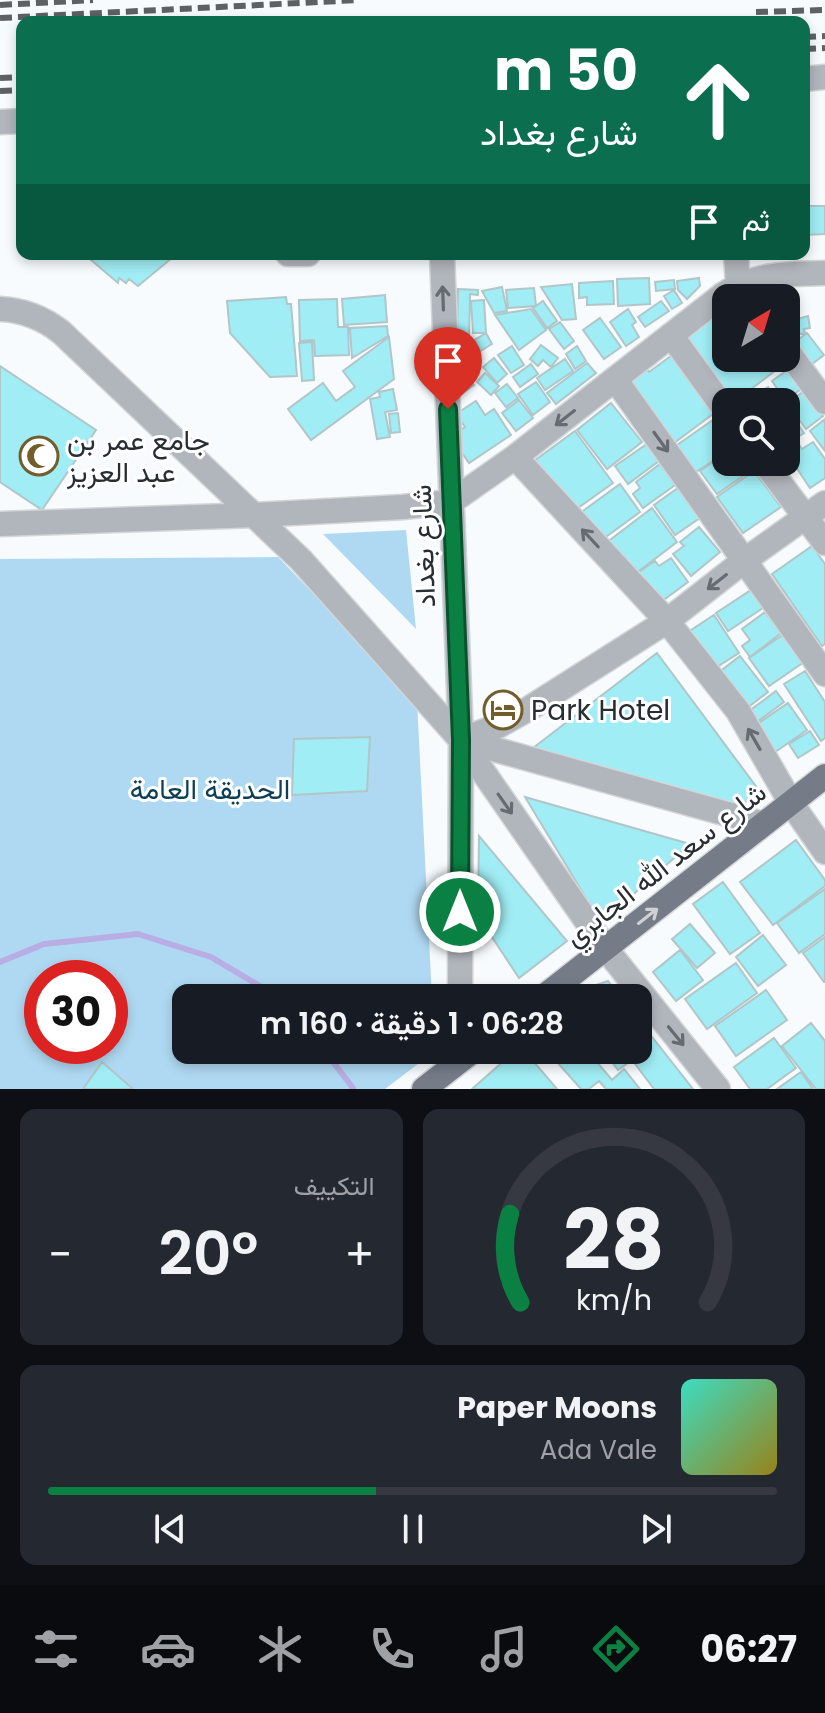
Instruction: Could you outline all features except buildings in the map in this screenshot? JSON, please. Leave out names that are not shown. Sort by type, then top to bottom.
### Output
[{"type":"main road","name":"شارع سعد الله الجابري","points":[[560,984],[825,776]]},
{"type":"main road","points":[[429,1087],[453,1064]]},
{"type":"street","name":"شارع بغداد","points":[[442,260],[461,740],[460,984]]},
{"type":"street","points":[[737,260],[742,284]]},
{"type":"street","points":[[756,284],[771,275],[825,273]]},
{"type":"street","points":[[0,309],[32,314],[61,332],[301,560],[461,740],[606,949],[718,1089]]},
{"type":"street","points":[[0,524],[255,515],[451,502],[515,457],[671,335],[712,311]]},
{"type":"street","points":[[671,335],[712,392]]},
{"type":"street","points":[[800,368],[825,402]]},
{"type":"street","points":[[615,379],[825,674]]},
{"type":"street","points":[[515,457],[667,621],[738,711],[791,803],[825,852]]},
{"type":"street","points":[[779,476],[815,510],[825,543]]},
{"type":"street","points":[[461,740],[498,726],[530,708],[667,621],[815,510]]},
{"type":"street","points":[[461,740],[763,824]]},
{"type":"green space","points":[[406,530],[416,629],[323,534]]},
{"type":"green space","name":"الحديقة العامة","points":[[278,557],[417,701],[431,984],[172,984],[172,1064],[418,1064],[385,1089],[0,1089],[0,559]]},
{"type":"waterway","points":[[0,962],[44,944],[138,934],[211,957],[256,984]]},
{"type":"waterway","points":[[335,1064],[353,1088]]},
{"type":"railway","points":[[0,5],[93,0]]},
{"type":"railway","points":[[40,16],[359,0]]},
{"type":"railway","points":[[756,12],[825,10]]},
{"type":"railway","points":[[0,18],[16,17]]},
{"type":"railway","points":[[810,37],[825,36]]},
{"type":"railway","points":[[810,49],[825,48]]},
{"type":"railway","points":[[0,78],[16,77]]},
{"type":"railway","points":[[0,91],[16,90]]},
{"type":"place","name":"جامع عمر بن عبد العزيز","points":[[39,456]]},
{"type":"place","name":"Park Hotel","points":[[503,710]]},
{"type":"route","points":[[448,409],[461,740],[460,912]]}]
